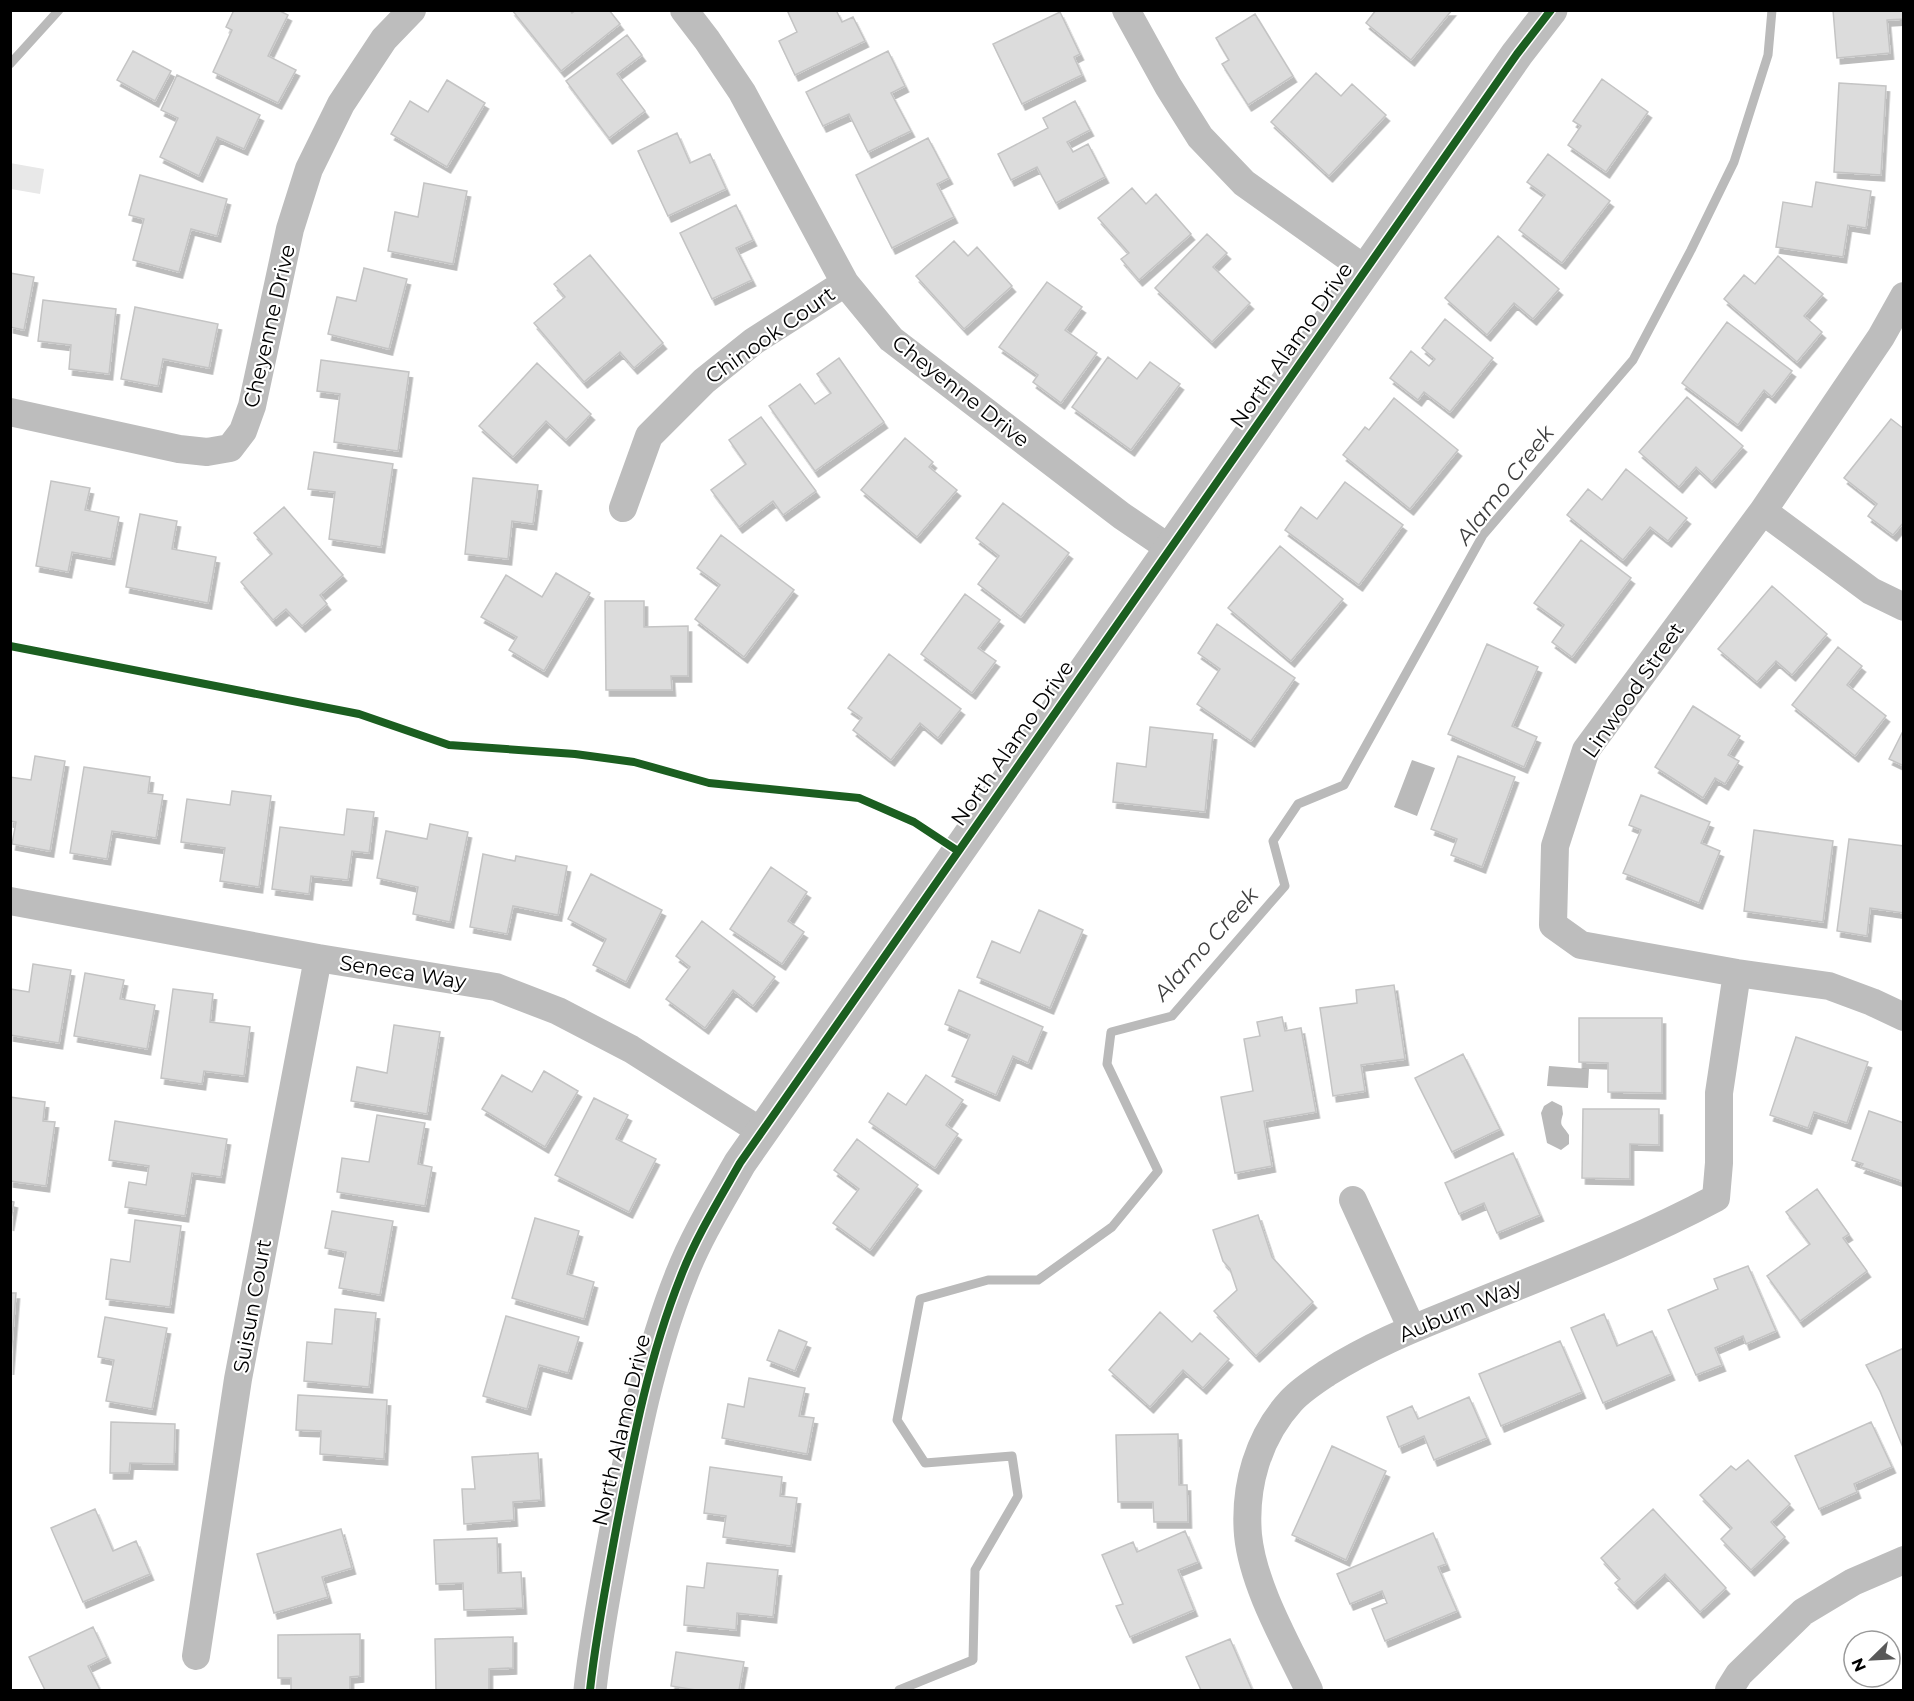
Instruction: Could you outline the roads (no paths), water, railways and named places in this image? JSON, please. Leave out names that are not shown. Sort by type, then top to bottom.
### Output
[{"type":"street","name":"Cheyenne Drive","points":[[10,412],[179,449],[207,452],[230,448],[243,431],[252,406],[290,229],[309,169],[340,104],[384,39],[412,10]]},
{"type":"street","name":"Cheyenne Drive","points":[[684,10],[742,92],[845,283],[891,339],[1122,516],[1169,548]]},
{"type":"street","points":[[1126,10],[1168,86],[1200,137],[1244,183],[1366,270]]},
{"type":"street","name":"North Alamo Drive","points":[[590,1690],[595,1646],[629,1459],[650,1364],[681,1275],[740,1163],[1169,548],[1517,54],[1551,10]]},
{"type":"street","name":"Chinook Court","points":[[623,508],[649,436],[704,381],[754,341],[845,283]]},
{"type":"street","name":"Linwood Street","points":[[1904,296],[1881,337],[1763,511],[1586,750],[1555,846],[1553,925],[1581,945],[1737,973],[1829,986],[1904,1017]]},
{"type":"street","points":[[1763,511],[1871,591],[1904,607]]},
{"type":"street","name":"Seneca Way","points":[[10,901],[318,958],[496,987],[558,1011],[631,1049],[762,1132]]},
{"type":"street","name":"Suisun Court","points":[[196,1656],[238,1379],[318,958]]},
{"type":"street","name":"Auburn Way","points":[[1309,1690],[1258,1581],[1248,1537],[1247,1503],[1253,1467],[1269,1431],[1292,1400],[1316,1381],[1358,1354],[1412,1329],[1660,1227],[1716,1198],[1719,1163],[1719,1093],[1737,973]]},
{"type":"street","points":[[1353,1200],[1412,1329]]},
{"type":"street","points":[[1729,1690],[1739,1674],[1803,1612],[1853,1582],[1904,1560]]},
{"type":"waterway","name":"Alamo Creek","points":[[10,64],[59,10]]},
{"type":"waterway","name":"Alamo Creek","points":[[899,1690],[973,1660],[975,1570],[1018,1496],[1012,1456],[925,1463],[897,1420],[920,1299],[988,1280],[1038,1280],[1112,1227],[1158,1171],[1107,1064],[1111,1032],[1172,1016],[1285,886],[1273,841],[1298,804],[1344,785],[1483,535],[1633,360],[1734,162],[1768,55],[1772,10]]}]
